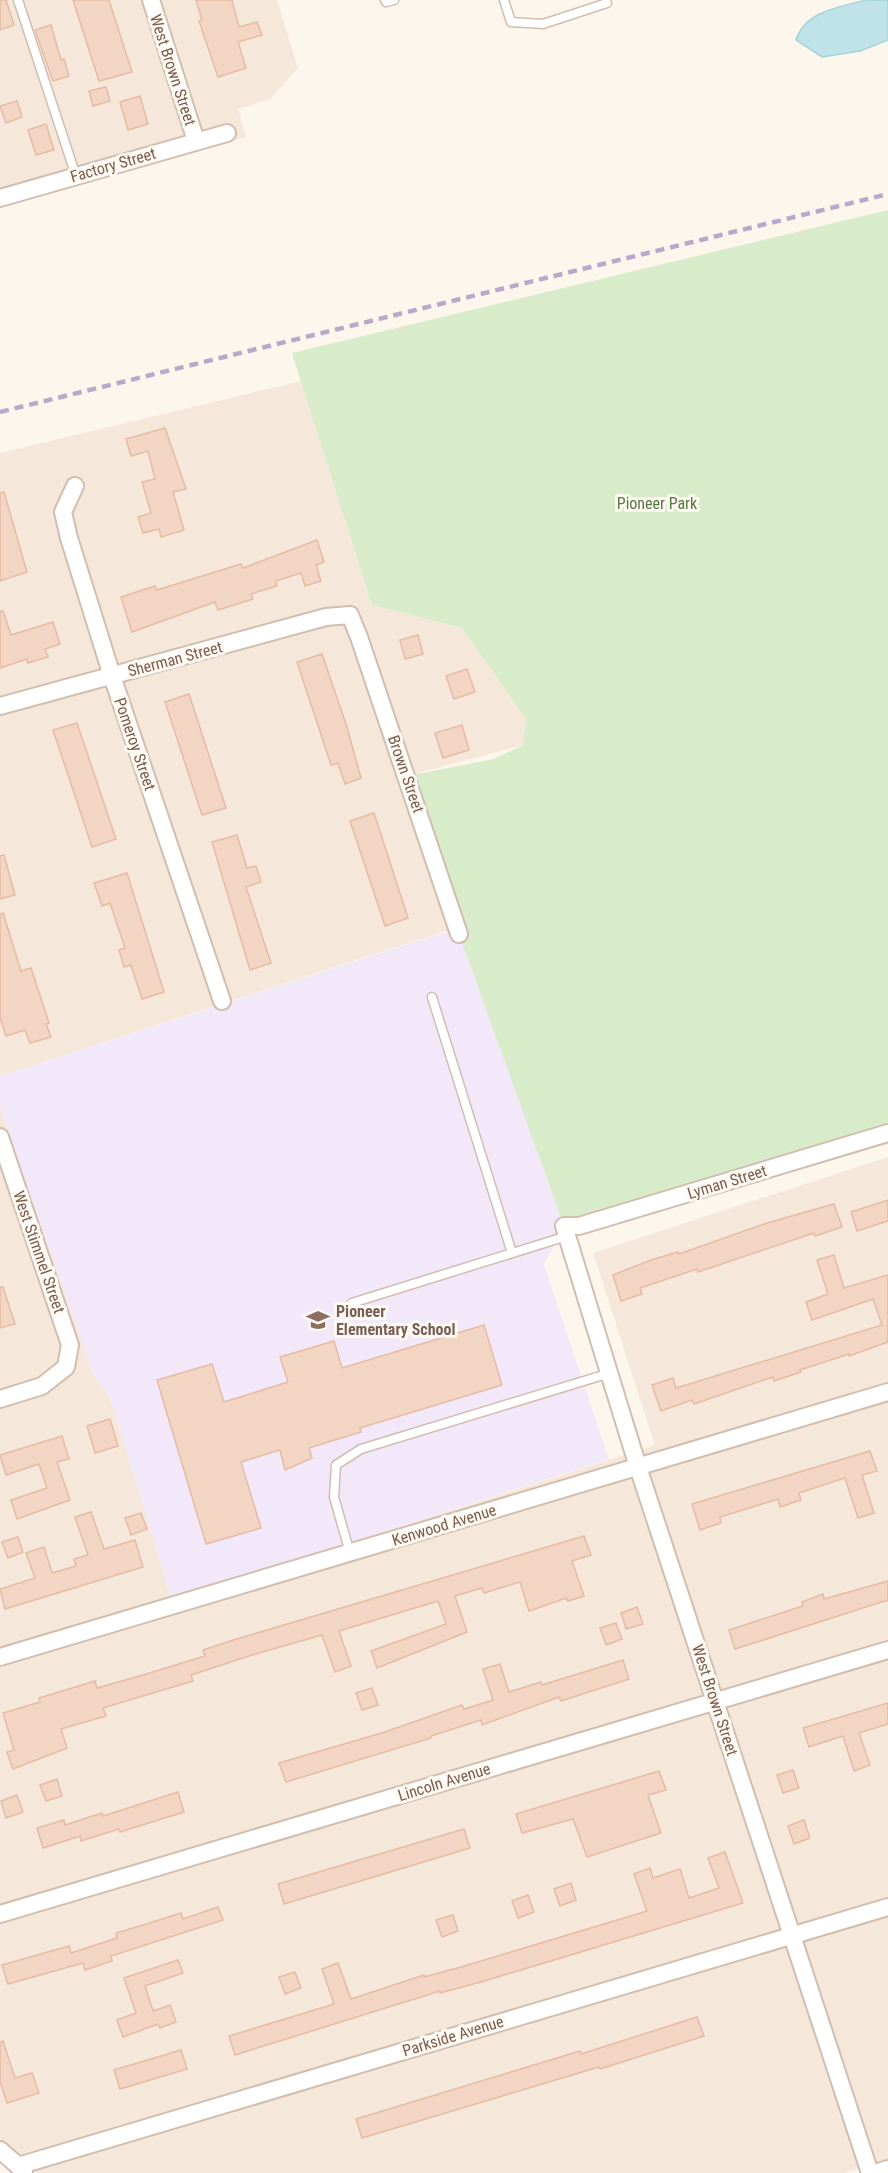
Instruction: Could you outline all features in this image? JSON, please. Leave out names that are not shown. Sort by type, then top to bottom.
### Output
[{"type":"street","name":"West Brown Street","points":[[151,0],[196,141]]},
{"type":"street","name":"Factory Street","points":[[0,198],[227,133]]},
{"type":"street","name":"Pomeroy Street","points":[[75,486],[63,512],[112,676],[222,1001]]},
{"type":"street","name":"Sherman Street","points":[[0,706],[326,617],[350,615]]},
{"type":"street","name":"Brown Street","points":[[350,615],[367,658],[459,934]]},
{"type":"street","name":"Lyman Street","points":[[566,1231],[888,1133]]},
{"type":"street","name":"West Stimmel Street","points":[[0,1137],[70,1346],[66,1367],[42,1386],[0,1399]]},
{"type":"street","name":"West Brown Street","points":[[566,1231],[638,1467],[870,2173]]},
{"type":"street","name":"Kenwood Avenue","points":[[0,1657],[888,1392]]},
{"type":"street","name":"Lincoln Avenue","points":[[0,1914],[888,1650]]},
{"type":"street","name":"Parkside Avenue","points":[[22,2169],[888,1907]]},
{"type":"street","points":[[0,2150],[22,2169]]},
{"type":"street","points":[[875,2173],[888,2169]]},
{"type":"lane","points":[[18,0],[76,176]]},
{"type":"lane","points":[[385,0],[386,2],[394,0]]},
{"type":"lane","points":[[504,0],[511,21],[543,24],[607,3],[606,0]]},
{"type":"lane","points":[[432,998],[512,1253]]},
{"type":"lane","points":[[352,1303],[512,1253],[566,1231]]},
{"type":"lane","points":[[350,1553],[334,1497],[336,1465],[361,1449],[610,1373]]},
{"type":"shaded area","points":[[0,0],[277,0],[298,68],[270,99],[238,109],[246,137],[0,207]]},
{"type":"shaded area","points":[[301,381],[372,605],[462,628],[526,719],[523,745],[407,776],[452,929],[0,1076],[0,453]]},
{"type":"shaded area","name":"Pioneer Elementary School","points":[[458,928],[564,1226],[544,1264],[609,1459],[172,1600],[110,1397],[94,1376],[0,1106],[0,1076]]},
{"type":"shaded area","points":[[0,1106],[94,1376],[110,1397],[172,1600],[655,1445],[593,1253],[888,1157],[888,2160],[844,2173],[37,2173],[0,2141]]},
{"type":"green space","name":"Pioneer Park","points":[[888,210],[888,1133],[564,1226],[459,934],[407,776],[494,759],[523,745],[526,719],[462,628],[372,605],[292,353]]},
{"type":"water","points":[[866,0],[888,0],[888,40],[860,51],[822,57],[796,40],[807,22],[815,16]]},
{"type":"building","points":[[0,0],[6,0],[14,25],[0,30]]},
{"type":"building","points":[[73,0],[109,0],[132,72],[99,81]]},
{"type":"building","points":[[196,0],[232,0],[239,27],[257,22],[262,35],[238,42],[246,68],[218,77],[199,21],[202,20]]},
{"type":"building","points":[[51,25],[61,60],[64,59],[69,76],[53,81],[35,30]]},
{"type":"building","points":[[106,87],[110,101],[93,106],[89,91]]},
{"type":"building","points":[[140,96],[148,124],[128,130],[120,102]]},
{"type":"building","points":[[17,101],[22,117],[6,123],[0,106]]},
{"type":"building","points":[[46,124],[54,150],[36,155],[28,130]]},
{"type":"building","points":[[165,428],[186,489],[173,492],[184,530],[161,537],[159,529],[143,533],[138,517],[151,513],[142,482],[155,479],[148,451],[131,456],[126,439]]},
{"type":"building","points":[[4,492],[27,572],[0,581],[0,493]]},
{"type":"building","points":[[317,540],[324,562],[316,565],[321,581],[305,586],[301,573],[276,581],[277,586],[251,594],[253,599],[218,610],[215,602],[132,632],[121,597],[155,586],[157,590],[241,564],[243,568]]},
{"type":"building","points":[[0,611],[3,611],[11,635],[53,622],[60,644],[45,649],[48,657],[28,663],[27,659],[0,668]]},
{"type":"building","points":[[418,635],[423,654],[405,659],[400,640]]},
{"type":"building","points":[[322,654],[346,724],[361,778],[345,784],[338,763],[331,765],[297,662]]},
{"type":"building","points":[[467,669],[475,692],[454,699],[446,676]]},
{"type":"building","points":[[189,694],[226,808],[202,815],[165,702]]},
{"type":"building","points":[[77,723],[116,839],[92,847],[53,730]]},
{"type":"building","points":[[462,725],[469,750],[443,758],[435,733]]},
{"type":"building","points":[[374,813],[408,918],[385,926],[350,821]]},
{"type":"building","points":[[237,835],[247,868],[256,866],[261,882],[246,887],[271,963],[250,970],[212,842]]},
{"type":"building","points":[[4,855],[15,895],[0,899],[0,856]]},
{"type":"building","points":[[127,873],[164,992],[142,999],[131,965],[124,967],[119,950],[125,948],[110,903],[102,906],[94,883]]},
{"type":"building","points":[[3,913],[21,971],[31,968],[49,1023],[46,1024],[51,1037],[30,1043],[25,1030],[6,1036],[0,1017],[0,914]]},
{"type":"building","points":[[888,1200],[888,1221],[857,1231],[851,1212]]},
{"type":"building","points":[[834,1204],[842,1227],[815,1236],[814,1233],[698,1272],[697,1269],[640,1288],[642,1294],[621,1301],[613,1275],[651,1260],[678,1252],[679,1254],[767,1223]]},
{"type":"building","points":[[834,1255],[844,1288],[888,1275],[888,1342],[800,1370],[801,1372],[774,1381],[773,1377],[694,1404],[692,1400],[661,1411],[652,1385],[673,1378],[676,1388],[882,1325],[873,1299],[812,1320],[806,1302],[828,1294],[817,1260]]},
{"type":"building","points":[[0,1287],[3,1287],[15,1324],[0,1328]]},
{"type":"building","points":[[484,1325],[502,1385],[360,1428],[361,1432],[309,1448],[312,1458],[285,1470],[280,1450],[241,1462],[261,1528],[206,1544],[157,1380],[212,1364],[224,1402],[288,1382],[280,1357],[334,1341],[342,1368]]},
{"type":"building","points":[[110,1419],[118,1446],[95,1453],[87,1426]]},
{"type":"building","points":[[62,1436],[69,1459],[57,1462],[70,1500],[17,1519],[11,1500],[47,1488],[39,1464],[6,1475],[0,1455]]},
{"type":"building","points":[[870,1451],[877,1471],[862,1475],[874,1513],[858,1518],[845,1478],[799,1493],[801,1500],[780,1507],[778,1499],[720,1517],[721,1523],[700,1530],[692,1504]]},
{"type":"building","points":[[91,1512],[104,1549],[135,1540],[143,1567],[5,1609],[0,1589],[35,1578],[26,1553],[44,1547],[52,1573],[76,1566],[74,1559],[88,1555],[75,1517]]},
{"type":"building","points":[[141,1513],[147,1529],[131,1535],[125,1518]]},
{"type":"building","points":[[584,1536],[591,1555],[572,1561],[584,1596],[568,1601],[566,1598],[529,1611],[520,1582],[484,1593],[482,1588],[455,1596],[467,1632],[377,1668],[371,1651],[446,1624],[438,1601],[339,1631],[351,1666],[335,1672],[322,1635],[249,1656],[191,1675],[193,1681],[103,1708],[106,1716],[61,1729],[67,1748],[13,1769],[7,1752],[14,1750],[3,1713],[40,1702],[39,1698],[95,1681],[97,1688],[143,1675],[205,1656],[203,1650],[230,1641]]},
{"type":"building","points":[[18,1537],[23,1552],[8,1558],[2,1542]]},
{"type":"building","points":[[888,1581],[888,1600],[735,1649],[729,1630],[803,1606],[802,1602],[823,1594],[824,1599]]},
{"type":"building","points":[[637,1607],[643,1624],[626,1629],[621,1613]]},
{"type":"building","points":[[616,1623],[622,1639],[606,1645],[600,1628]]},
{"type":"building","points":[[623,1660],[629,1679],[561,1701],[559,1697],[482,1725],[481,1720],[431,1736],[431,1738],[286,1782],[279,1763],[385,1732],[462,1705],[464,1709],[493,1700],[483,1669],[500,1664],[509,1692],[541,1682],[542,1685]]},
{"type":"building","points":[[372,1688],[378,1705],[362,1710],[356,1693]]},
{"type":"building","points":[[888,1703],[888,1724],[859,1733],[870,1765],[854,1771],[843,1736],[809,1747],[803,1728]]},
{"type":"building","points":[[793,1770],[799,1788],[783,1793],[777,1775]]},
{"type":"building","points":[[659,1771],[666,1790],[648,1795],[661,1833],[587,1857],[573,1819],[522,1833],[516,1814]]},
{"type":"building","points":[[57,1779],[62,1796],[46,1801],[40,1785]]},
{"type":"building","points":[[178,1792],[184,1812],[120,1832],[119,1829],[81,1841],[80,1836],[43,1848],[37,1828],[64,1820],[65,1825],[102,1813],[103,1816]]},
{"type":"building","points":[[17,1795],[23,1812],[6,1818],[1,1801]]},
{"type":"building","points":[[804,1820],[810,1838],[794,1844],[788,1826]]},
{"type":"building","points":[[464,1829],[470,1848],[284,1904],[278,1884]]},
{"type":"building","points":[[725,1852],[743,1903],[481,1982],[440,1993],[440,1991],[235,2055],[229,2036],[334,2004],[322,1969],[338,1963],[351,1999],[424,1975],[424,1977],[461,1967],[647,1911],[634,1874],[650,1868],[653,1878],[680,1869],[689,1898],[719,1888],[708,1858]]},
{"type":"building","points":[[571,1883],[576,1900],[560,1906],[554,1889]]},
{"type":"building","points":[[528,1895],[534,1912],[518,1918],[512,1901]]},
{"type":"building","points":[[218,1907],[223,1920],[111,1956],[112,1961],[85,1970],[83,1963],[8,1984],[2,1965],[69,1946],[71,1953],[117,1938],[116,1933],[181,1913],[183,1919]]},
{"type":"building","points":[[453,1915],[458,1931],[442,1937],[436,1920]]},
{"type":"building","points":[[178,1960],[183,1973],[145,1986],[153,2011],[170,2005],[176,2022],[160,2028],[158,2024],[123,2037],[117,2020],[136,2013],[124,1978]]},
{"type":"building","points":[[295,1972],[301,1988],[285,1994],[279,1977]]},
{"type":"building","points":[[697,2017],[704,2036],[600,2069],[599,2067],[362,2138],[356,2119],[580,2051],[581,2054]]},
{"type":"building","points":[[3,2041],[15,2078],[32,2073],[39,2093],[7,2103],[0,2081],[0,2042]]},
{"type":"building","points":[[181,2050],[187,2069],[120,2089],[114,2070]]},
{"type":"railway","points":[[0,412],[888,194]]},
{"type":"place","name":"Pioneer Elementary School","points":[[318,1320]]}]
